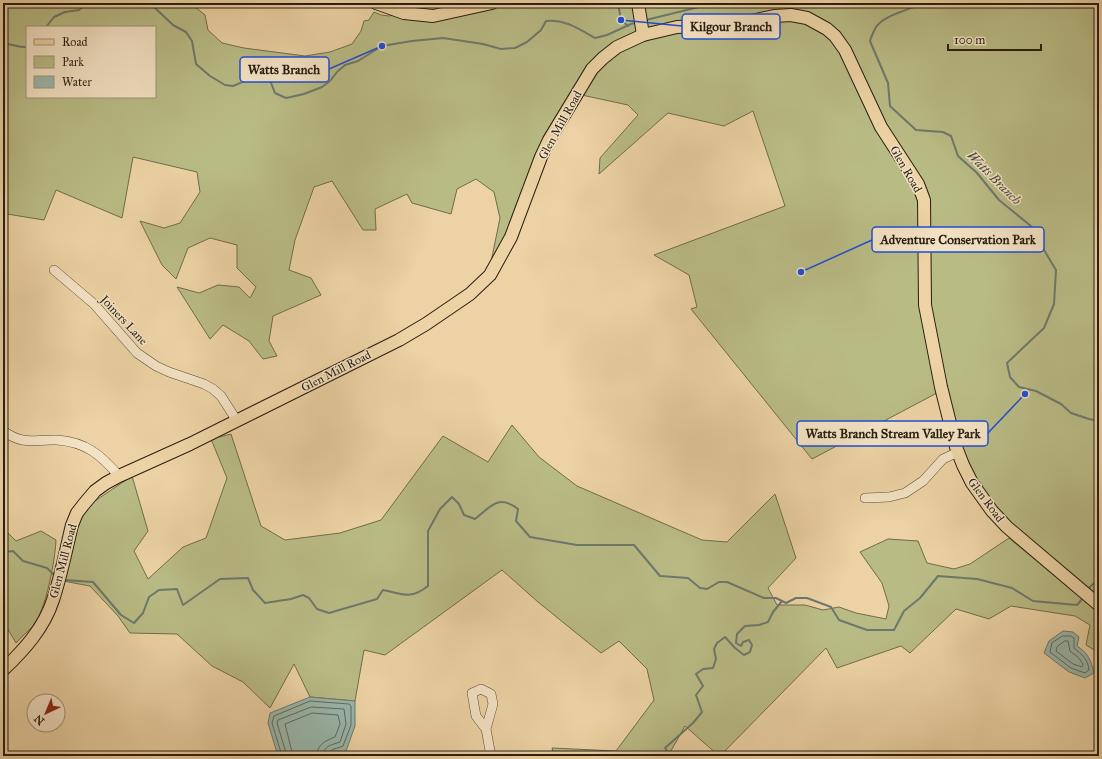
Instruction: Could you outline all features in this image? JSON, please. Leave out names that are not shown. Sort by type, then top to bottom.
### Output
[{"type":"main road","points":[[376,3],[404,13],[433,16],[492,3]]},
{"type":"main road","points":[[638,6],[642,31]]},
{"type":"main road","name":"Glen Road","points":[[642,31],[677,27],[738,24],[774,16],[792,15],[807,18],[827,29],[834,36],[845,50],[881,127],[918,184],[924,200],[924,298],[941,387],[963,466],[972,483],[992,511],[1007,527],[1099,605]]},
{"type":"main road","name":"Glen Mill Road","points":[[3,670],[20,654],[34,636],[45,618],[53,601],[72,525],[77,513],[95,491],[120,476],[237,421],[399,340],[426,324],[483,283],[500,259],[511,237],[541,157],[549,140],[592,69],[617,47],[642,31]]},
{"type":"street","name":"Joiners Lane","points":[[54,270],[94,304],[137,353],[156,366],[204,384],[213,389],[221,396],[237,421]]},
{"type":"street","points":[[3,431],[20,440],[30,442],[56,440],[77,443],[106,460],[120,476]]},
{"type":"street","points":[[865,498],[890,497],[905,493],[923,481],[943,459],[958,452]]},
{"type":"street","points":[[486,728],[491,756]]},
{"type":"green space","points":[[3,3],[190,3],[205,15],[208,30],[222,43],[244,48],[305,56],[330,52],[352,44],[361,31],[364,21],[369,20],[374,12],[389,16],[404,13],[433,16],[492,3],[1099,3],[1099,605],[978,495],[937,393],[812,459],[691,309],[697,307],[689,275],[654,255],[785,206],[753,111],[724,126],[668,113],[599,174],[600,158],[638,115],[628,105],[577,94],[511,227],[491,262],[500,218],[494,192],[476,179],[457,189],[451,214],[412,203],[407,194],[375,209],[376,230],[363,230],[332,181],[314,187],[295,240],[289,270],[311,278],[321,295],[273,316],[269,341],[277,356],[263,359],[249,341],[223,325],[210,339],[177,287],[199,293],[218,285],[239,287],[250,298],[256,287],[237,268],[237,245],[210,238],[188,248],[176,279],[162,265],[140,221],[164,228],[180,223],[200,192],[197,172],[133,157],[122,218],[56,190],[44,220],[7,214],[3,215]]},
{"type":"green space","points":[[512,425],[539,457],[577,486],[702,540],[727,542],[775,494],[796,558],[768,588],[777,605],[805,605],[823,610],[839,607],[856,613],[886,619],[889,606],[882,583],[860,552],[888,539],[918,541],[927,563],[954,569],[970,564],[1009,538],[1099,613],[1099,653],[1086,645],[1090,625],[1075,616],[1011,606],[989,619],[956,609],[910,653],[901,646],[837,668],[826,648],[720,756],[685,726],[668,756],[554,756],[552,748],[616,751],[654,700],[647,669],[619,641],[601,653],[538,602],[502,570],[385,655],[364,650],[355,701],[310,697],[294,664],[270,708],[243,682],[212,666],[177,634],[130,633],[118,616],[90,586],[58,580],[77,513],[132,476],[148,531],[134,551],[148,579],[183,547],[206,538],[227,478],[211,439],[231,434],[261,526],[285,540],[340,533],[381,520],[443,436],[488,462]]},
{"type":"green space","points":[[3,528],[16,541],[41,531],[56,540],[52,572],[42,609],[33,626],[16,643],[3,621]]},
{"type":"water","points":[[1063,631],[1073,632],[1079,637],[1077,646],[1084,651],[1088,657],[1092,664],[1094,673],[1085,678],[1069,672],[1044,653],[1049,641]]},
{"type":"water","points":[[310,697],[355,701],[355,726],[346,751],[334,753],[330,756],[278,756],[268,723],[270,713]]},
{"type":"waterway","name":"Watts Branch","points":[[47,26],[54,17],[65,12],[79,10],[87,3]]},
{"type":"waterway","name":"Watts Branch","points":[[152,3],[154,7],[173,25],[186,32],[192,41],[196,64],[210,76],[225,85],[233,86],[259,75],[266,75],[275,93],[286,98],[304,94],[322,87],[345,65],[358,61],[382,46],[443,38],[483,44],[501,49],[515,48],[527,42],[541,30],[546,21],[566,23],[595,38],[607,35],[638,22]]},
{"type":"waterway","points":[[618,3],[621,20],[628,26]]},
{"type":"waterway","name":"Watts Branch","points":[[646,20],[715,3]]},
{"type":"waterway","name":"Watts Branch","points":[[920,3],[915,7],[888,17],[878,24],[870,40],[888,83],[890,106],[916,130],[943,132],[951,136],[958,156],[977,173],[999,200],[1037,231],[1041,245],[1056,270],[1054,304],[1044,328],[1007,363],[1010,377],[1019,387],[1036,391],[1061,404],[1071,413],[1099,421]]},
{"type":"waterway","name":"Watts Branch","points":[[3,44],[26,47]]},
{"type":"waterway","points":[[64,580],[93,582],[121,615],[134,623],[143,613],[149,597],[159,590],[177,589],[183,605],[220,579],[248,578],[253,590],[265,603],[291,599],[303,595],[309,598],[317,609],[329,613],[377,599],[383,590],[407,595],[416,593],[428,586],[428,531],[440,509],[452,497],[459,504],[464,515],[475,519],[491,506],[500,502],[506,502],[518,509],[516,521],[530,537],[577,545],[634,545],[660,576],[688,578],[700,588],[707,589],[719,582],[727,582],[764,598],[776,598],[786,603],[796,598],[807,598],[831,607],[839,620],[867,630],[894,630],[904,611],[920,598],[938,576],[977,579],[1012,588],[1033,601],[1077,605],[1083,598]]},
{"type":"waterway","points":[[3,557],[6,552],[13,551],[23,561],[47,568],[54,575]]},
{"type":"waterway","points":[[1087,590],[1093,584],[1099,582]]},
{"type":"waterway","points":[[671,756],[665,748],[693,723],[702,712],[696,695],[703,686],[696,674],[703,669],[713,668],[716,659],[714,649],[717,643],[725,637],[744,655],[750,652],[752,645],[749,640],[743,642],[741,646],[736,643],[737,634],[745,626],[759,625],[768,622],[773,612],[782,601]]},
{"type":"place","name":"Kilgour Branch","points":[[621,20]]},
{"type":"place","name":"Watts Branch","points":[[382,46]]},
{"type":"place","name":"Adventure Conservation Park","points":[[801,272]]},
{"type":"place","name":"Watts Branch Stream Valley Park","points":[[1025,394]]}]
